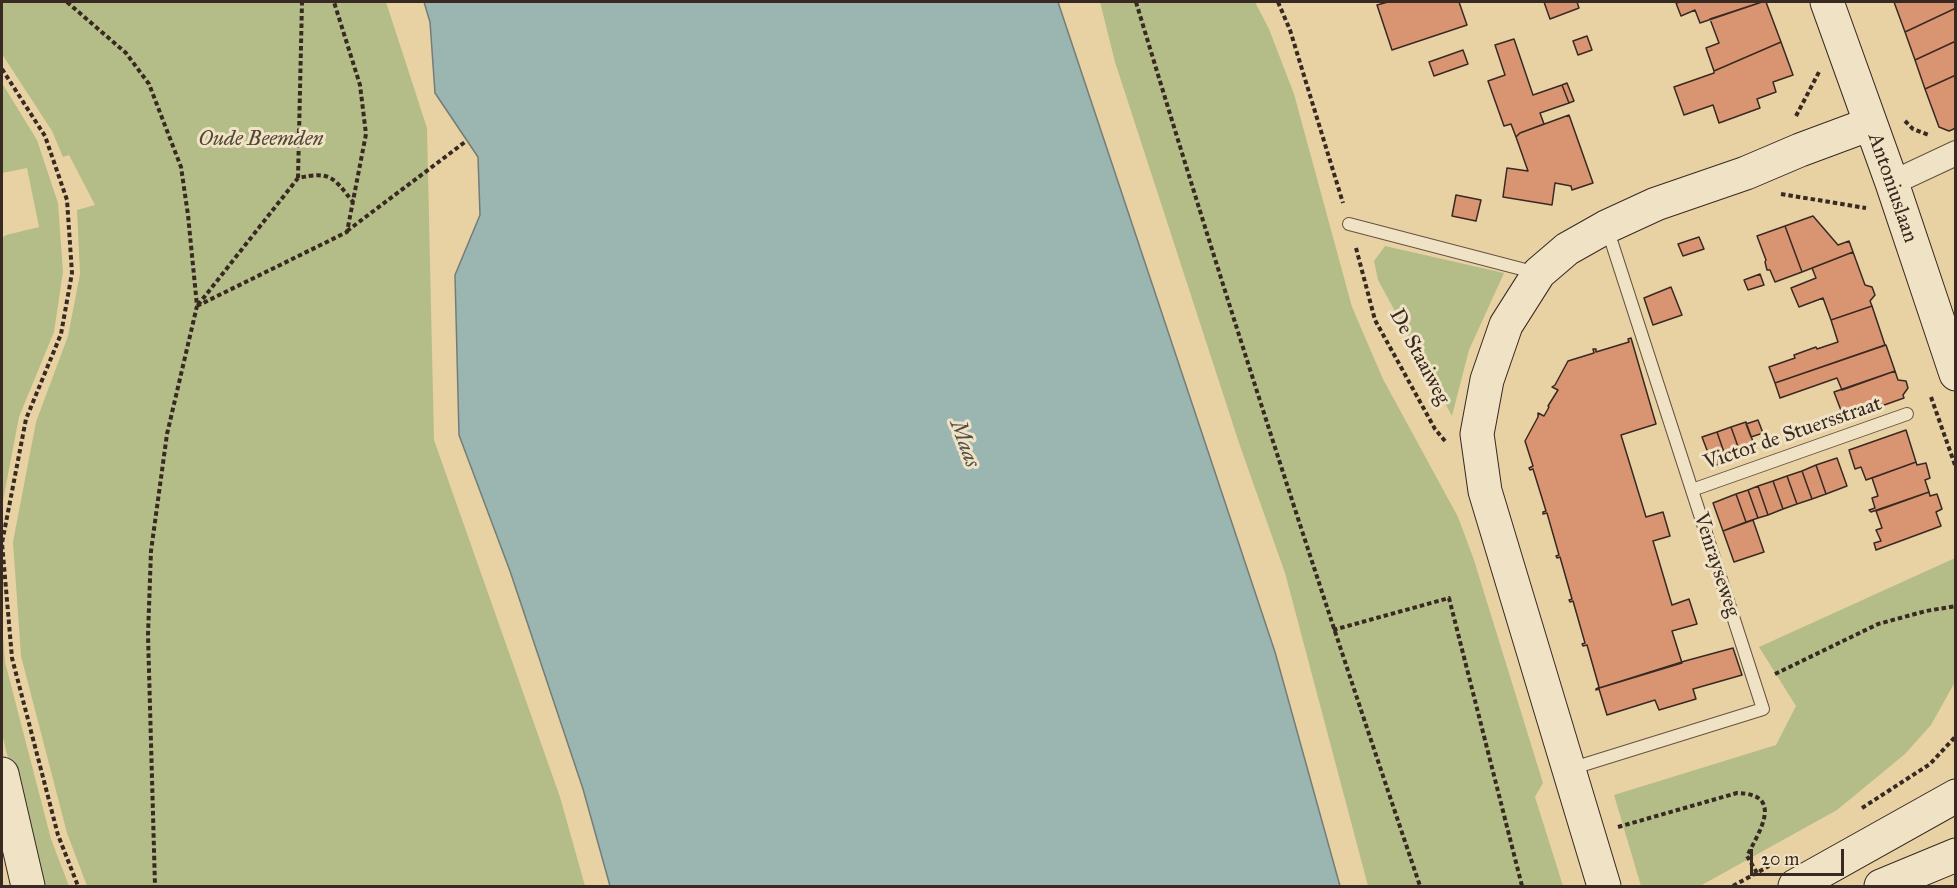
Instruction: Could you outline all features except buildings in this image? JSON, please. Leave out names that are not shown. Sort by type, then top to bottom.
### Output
[{"type":"street","name":"Antoniuslaan","points":[[1827,2],[1884,120],[1892,183],[1956,374]]},
{"type":"street","points":[[1604,886],[1485,491],[1477,434],[1487,380],[1506,325],[1539,273],[1567,249],[1606,227],[1656,204],[1746,173],[1800,150],[1884,120]]},
{"type":"street","points":[[1892,183],[1956,153]]},
{"type":"street","points":[[2,774],[28,886]]},
{"type":"street","points":[[1785,874],[1955,795]]},
{"type":"street","points":[[1881,886],[1956,855]]},
{"type":"lane","points":[[1349,224],[1539,273]]},
{"type":"lane","name":"Venrayseweg","points":[[1569,770],[1763,709],[1606,227]]},
{"type":"lane","name":"Victor de Stuersstraat","points":[[1692,490],[1907,414]]},
{"type":"path","points":[[67,2],[126,53],[149,84],[181,167],[197,306],[167,434],[151,551],[148,635],[154,886]]},
{"type":"path","points":[[197,306],[298,178],[302,2]]},
{"type":"path","points":[[334,2],[360,85],[366,134],[347,231]]},
{"type":"path","points":[[1136,2],[1333,630],[1420,886]]},
{"type":"path","name":"De Staaiweg","points":[[1278,2],[1290,30],[1349,224],[1375,320],[1435,429],[1449,447]]},
{"type":"path","points":[[2,69],[45,136],[67,200],[72,273],[61,334],[26,419],[2,543],[12,658],[58,835],[78,886]]},
{"type":"path","points":[[1884,120],[1934,137]]},
{"type":"path","points":[[197,306],[347,231],[465,142]]},
{"type":"path","points":[[298,178],[319,173],[336,180],[353,203]]},
{"type":"path","points":[[1746,173],[1772,192],[1868,208]]},
{"type":"path","points":[[1333,630],[1449,598],[1522,886]]},
{"type":"path","points":[[1755,684],[1878,624],[1926,611],[1956,606]]},
{"type":"path","points":[[1860,810],[1930,764],[1956,736]]},
{"type":"path","points":[[1589,836],[1737,793],[1747,793],[1765,806],[1764,824],[1747,856],[1757,873]]},
{"type":"path","points":[[1733,886],[1757,873],[1785,874]]},
{"type":"green space","name":"Oude Beemden","points":[[2,2],[386,2],[427,128],[434,440],[560,797],[585,886],[87,886],[67,833],[21,656],[13,542],[36,422],[68,336],[80,274],[77,210],[95,205],[69,155],[63,157],[52,131],[2,54]]},
{"type":"green space","points":[[1100,2],[1255,2],[1269,29],[1294,94],[1352,307],[1383,379],[1458,517],[1474,560],[1543,783],[1535,797],[1563,886],[1368,886],[1285,573],[1239,443],[1115,62]]},
{"type":"green space","points":[[2,83],[37,140],[58,203],[63,272],[54,332],[19,417],[2,506],[2,238],[39,227],[27,168],[2,173]]},
{"type":"green space","points":[[1385,246],[1504,273],[1469,350],[1452,416],[1378,280],[1374,261]]},
{"type":"green space","points":[[1955,558],[1955,682],[1931,725],[1905,754],[1837,810],[1700,886],[1641,886],[1614,795],[1776,745],[1796,706],[1759,647]]},
{"type":"green space","points":[[2,623],[5,662],[51,839],[69,886],[40,886],[2,734]]},
{"type":"water","name":"Maas","points":[[424,2],[1058,2],[1275,652],[1340,886],[610,886],[583,789],[510,571],[459,435],[455,275],[480,215],[478,157],[435,93],[430,22]]}]
